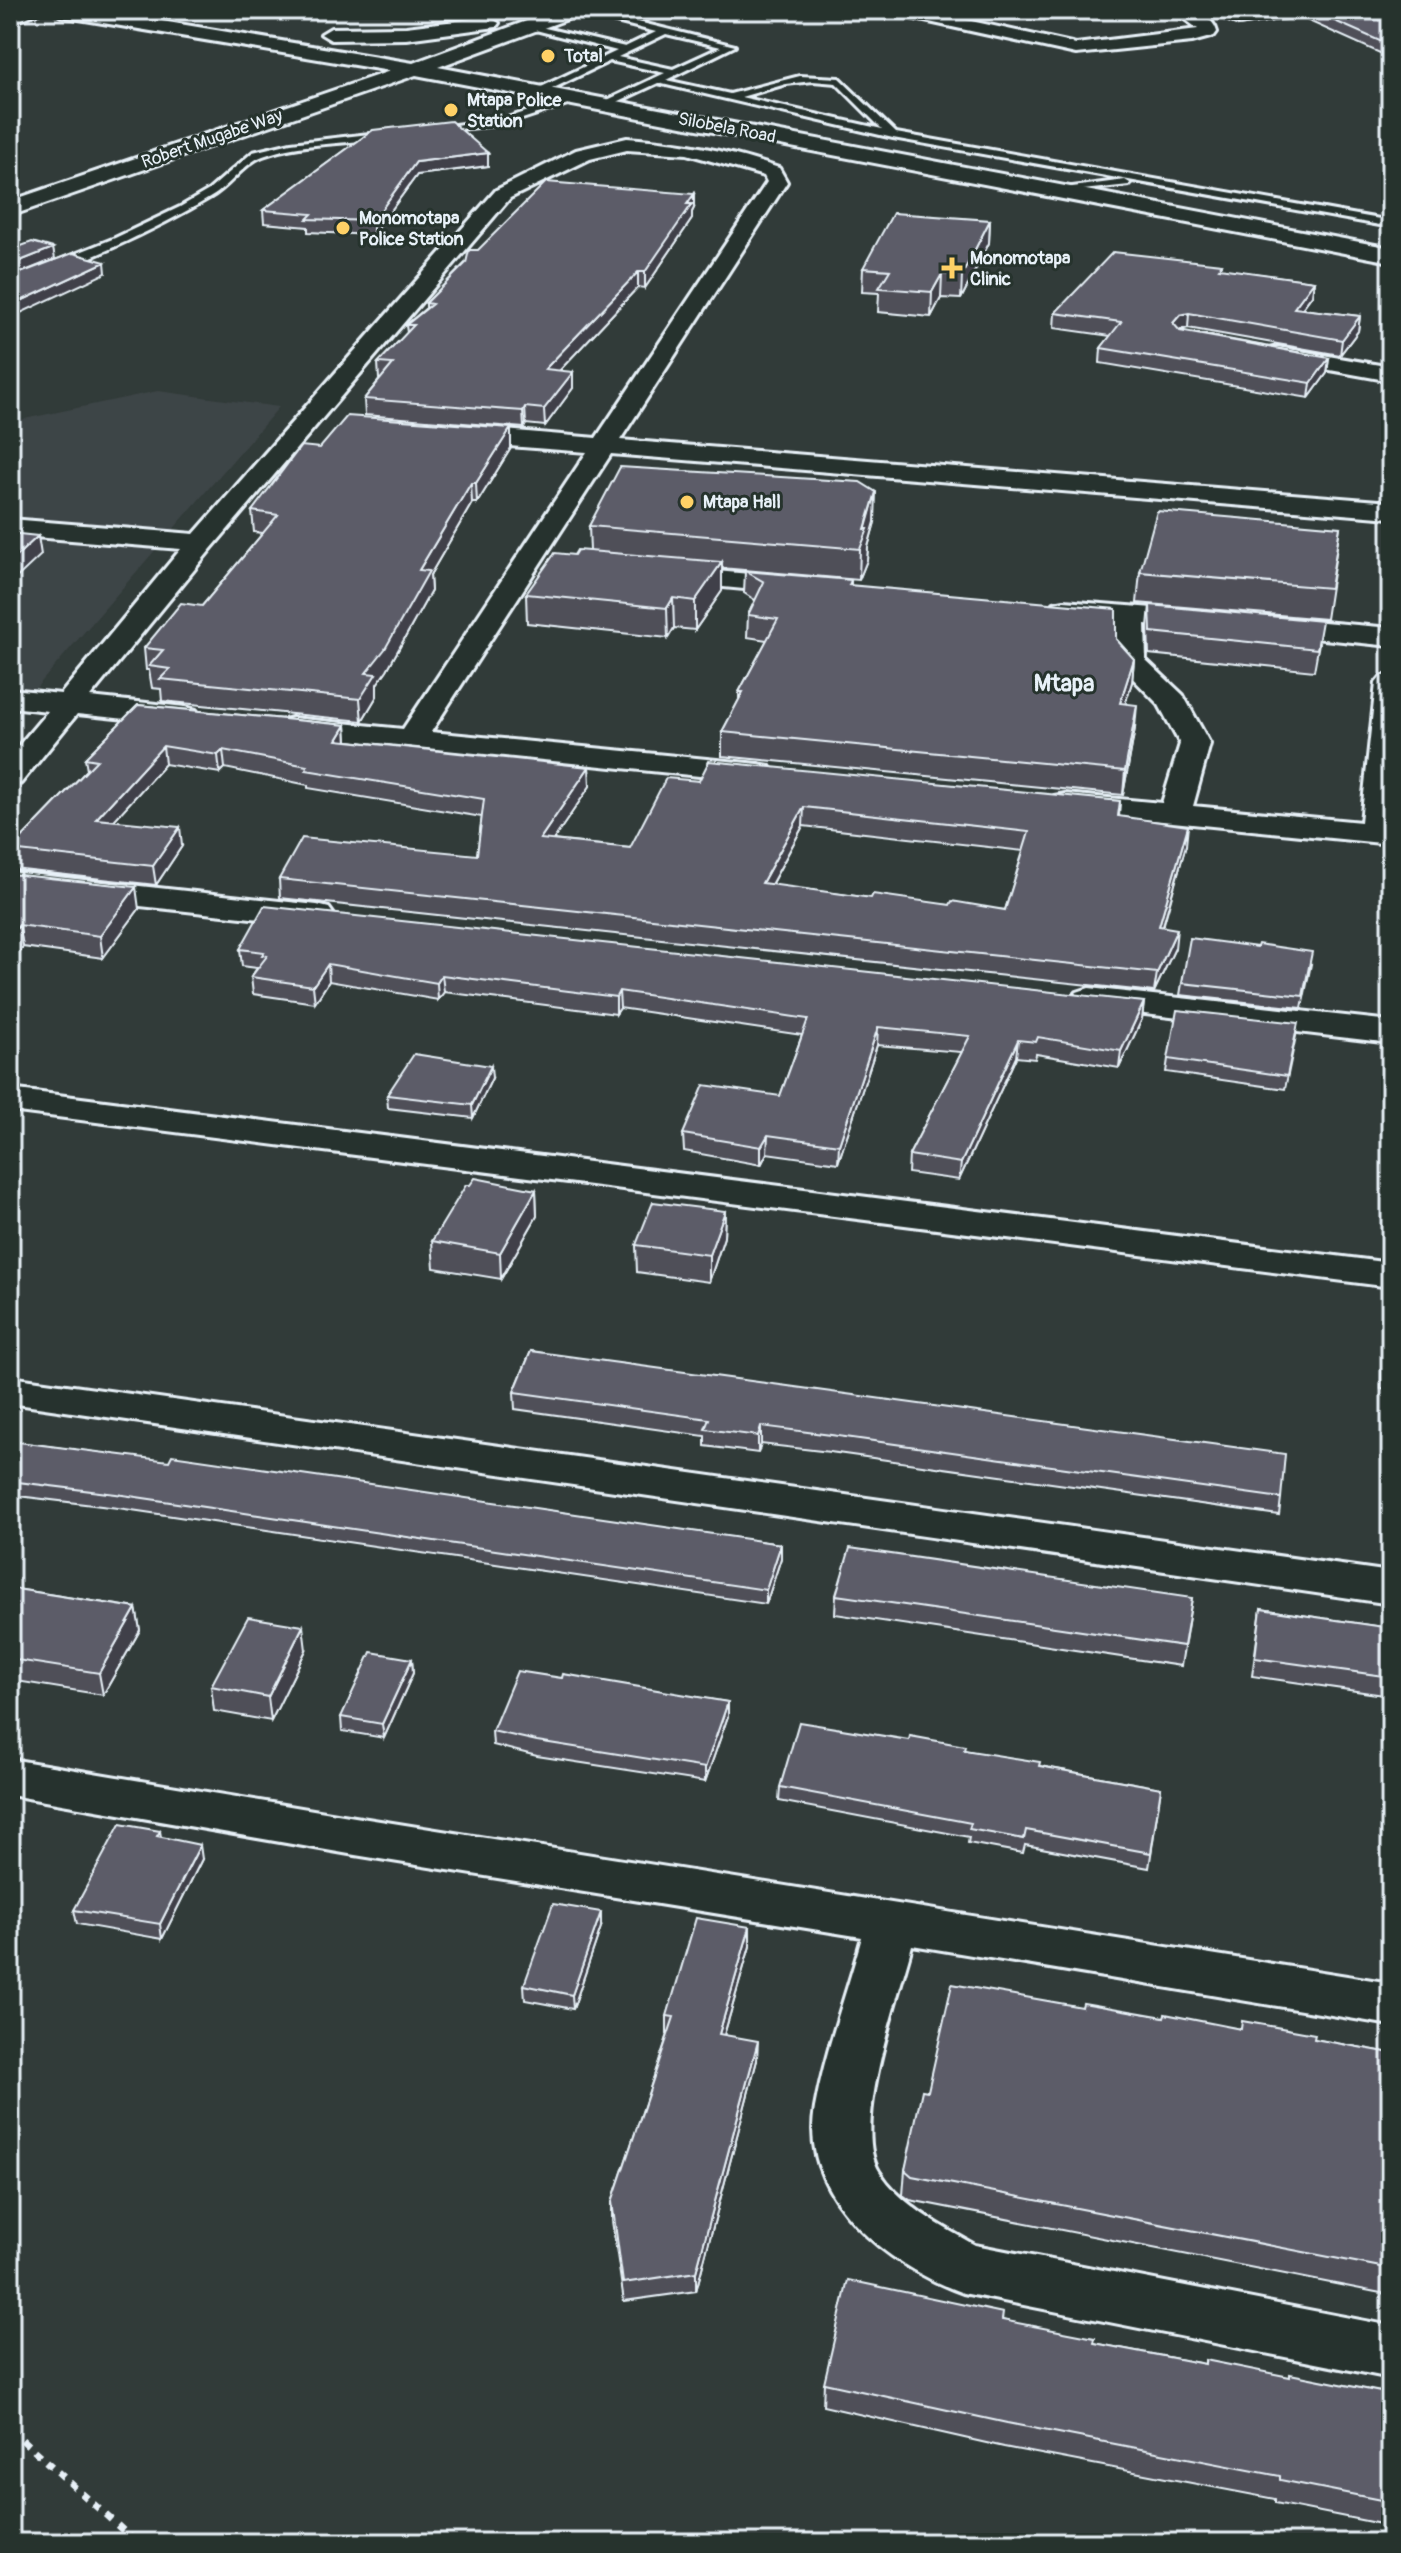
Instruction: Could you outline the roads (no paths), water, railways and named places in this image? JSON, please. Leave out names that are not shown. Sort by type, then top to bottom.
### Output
[{"type":"street","name":"Silobela Road","points":[[61,10],[415,69],[1391,255]]},
{"type":"street","points":[[149,24],[371,34],[469,26],[553,10]]},
{"type":"street","name":"Robert Mugabe Way","points":[[10,209],[415,69],[573,10]]},
{"type":"street","points":[[897,10],[1058,47],[1097,49],[1192,37],[1208,32],[1208,28],[1182,10]]},
{"type":"street","points":[[687,148],[725,128]]},
{"type":"street","points":[[10,776],[201,543],[503,194],[519,183],[603,147],[627,144],[687,148],[753,164],[772,172],[777,182],[411,739]]},
{"type":"street","points":[[1250,349],[1391,374]]},
{"type":"street","points":[[309,421],[340,424]]},
{"type":"street","points":[[433,432],[1391,510]]},
{"type":"street","points":[[10,527],[201,543]]},
{"type":"street","points":[[526,563],[558,566]]},
{"type":"street","points":[[637,573],[829,589]]},
{"type":"street","points":[[1036,607],[1391,637]]},
{"type":"street","points":[[1131,615],[1132,662],[1172,701],[1195,744],[1175,813]]},
{"type":"street","points":[[1031,799],[1384,834],[1391,683]]},
{"type":"street","points":[[10,698],[209,718]]},
{"type":"street","points":[[256,723],[793,776]]},
{"type":"street","points":[[10,882],[343,918]]},
{"type":"street","points":[[1058,996],[1391,1032]]},
{"type":"street","points":[[10,1100],[1391,1275]]},
{"type":"street","points":[[10,1390],[1391,1588]]},
{"type":"street","points":[[10,1777],[270,1824],[1391,2004]]},
{"type":"street","points":[[892,1923],[842,2110],[843,2149],[853,2180],[877,2211],[917,2241],[963,2268],[1391,2352]]},
{"type":"lane","points":[[10,21],[41,10]]},
{"type":"lane","points":[[573,10],[730,46],[604,105]]},
{"type":"lane","points":[[622,21],[679,10]]},
{"type":"lane","points":[[531,26],[626,50]]},
{"type":"lane","points":[[538,92],[665,31]]},
{"type":"lane","points":[[608,58],[673,72]]},
{"type":"lane","points":[[730,97],[808,78],[829,78],[839,81],[893,135]]},
{"type":"lane","points":[[656,80],[893,135],[1391,224]]},
{"type":"lane","points":[[424,130],[507,121],[574,99]]},
{"type":"lane","points":[[10,284],[119,240],[184,209],[213,192],[257,154],[291,146],[394,134]]},
{"type":"lane","points":[[1055,190],[1148,181]]},
{"type":"place","name":"Total","points":[[548,56]]},
{"type":"place","name":"Mtapa Police Station","points":[[451,110]]},
{"type":"place","name":"Monomotapa Police Station","points":[[343,228]]},
{"type":"place","name":"Monomotapa Clinic","points":[[952,268]]},
{"type":"place","name":"Mtapa Hall","points":[[687,502]]},
{"type":"district","name":"Mtapa","points":[[1064,683]]}]
